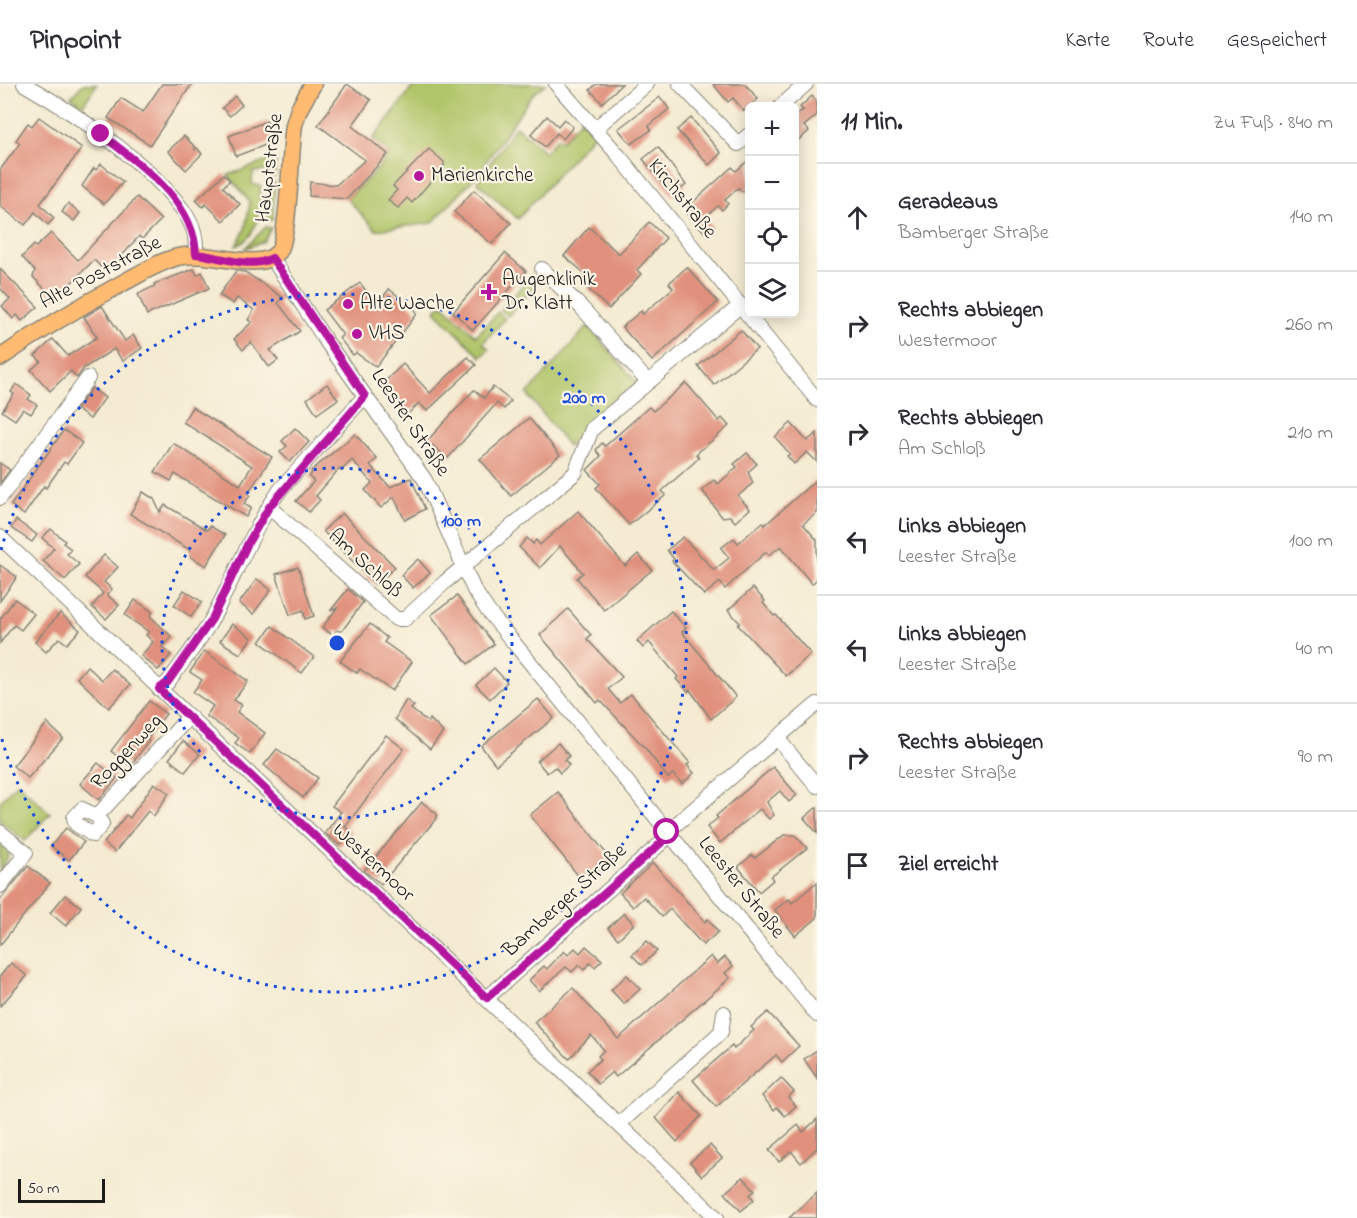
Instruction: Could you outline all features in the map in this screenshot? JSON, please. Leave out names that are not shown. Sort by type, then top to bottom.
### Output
[{"type":"main road","name":"Hauptstraße","points":[[272,258],[279,252],[286,227],[294,125],[299,109],[314,84]]},
{"type":"main road","points":[[196,254],[249,262],[265,262],[272,258]]},
{"type":"main road","name":"Alte Poststraße","points":[[0,358],[82,306],[159,263],[196,254]]},
{"type":"street","points":[[24,84],[101,134],[147,171],[184,212],[193,228],[196,254]]},
{"type":"street","name":"Kirchstraße","points":[[556,84],[596,128],[817,400]]},
{"type":"street","points":[[596,128],[647,84]]},
{"type":"street","points":[[680,84],[738,144],[745,138]]},
{"type":"street","points":[[786,102],[806,84]]},
{"type":"street","name":"Leester Straße","points":[[272,258],[425,480],[464,568],[488,611],[817,1015]]},
{"type":"street","points":[[542,269],[582,309],[648,382]]},
{"type":"street","name":"Am Schloß","points":[[269,507],[396,619],[405,619],[575,473],[589,431],[741,305]]},
{"type":"street","points":[[0,498],[88,378]]},
{"type":"street","points":[[159,689],[168,682],[212,619],[248,543],[269,507],[365,396]]},
{"type":"street","name":"Westermoor","points":[[0,537],[620,1123],[717,1218]]},
{"type":"street","name":"Bamberger Straße","points":[[487,998],[668,833],[817,704]]},
{"type":"street","name":"Roggenweg","points":[[97,816],[189,717]]},
{"type":"street","points":[[777,738],[817,786]]},
{"type":"street","points":[[0,832],[26,854],[0,886]]},
{"type":"street","points":[[620,1123],[721,1032],[724,1013]]},
{"type":"green space","points":[[83,84],[97,84],[83,105],[71,97]]},
{"type":"green space","points":[[415,84],[430,84],[433,87],[436,84],[546,84],[533,94],[476,176],[432,223],[376,230],[347,199],[377,170],[390,153],[373,139]]},
{"type":"green space","points":[[581,119],[594,134],[518,219],[477,182],[516,126],[545,152],[557,138],[562,141]]},
{"type":"green space","points":[[276,158],[275,176],[272,178],[267,171],[253,172],[252,184],[261,186],[257,221],[250,236],[236,246],[245,229],[250,202],[228,175]]},
{"type":"green space","points":[[275,182],[273,220],[268,220],[270,183]]},
{"type":"green space","points":[[266,227],[271,228],[264,241],[244,249]]},
{"type":"green space","points":[[532,275],[539,282],[508,316],[501,310]]},
{"type":"green space","points":[[442,304],[476,336],[498,312],[505,319],[483,343],[489,349],[481,357],[435,311]]},
{"type":"green space","points":[[588,326],[638,384],[573,440],[569,447],[527,394]]},
{"type":"green space","points":[[17,782],[50,813],[25,841],[0,821],[0,802]]},
{"type":"green space","points":[[1,844],[9,855],[0,871],[0,846]]},
{"type":"building","points":[[162,84],[192,84],[150,145],[108,118],[121,98],[143,112]]},
{"type":"building","points":[[347,84],[371,100],[352,126],[388,154],[347,199],[309,196],[310,182],[336,185],[365,160],[318,125]]},
{"type":"building","points":[[596,84],[622,84],[602,103],[590,90]]},
{"type":"building","points":[[713,84],[745,84],[758,99],[754,102],[745,102],[744,111],[733,98],[728,102]]},
{"type":"building","points":[[235,96],[242,105],[230,116],[222,108]]},
{"type":"building","points":[[812,96],[817,102],[817,115],[804,126],[809,131],[799,140],[799,112],[803,110],[800,107]]},
{"type":"building","points":[[660,97],[669,109],[649,126],[651,130],[631,144],[618,129]]},
{"type":"building","points":[[547,116],[558,126],[564,119],[573,127],[563,139],[557,133],[545,147],[531,135]]},
{"type":"building","points":[[39,117],[82,148],[40,204],[54,218],[48,225],[35,212],[25,225],[0,206],[0,170],[20,143],[16,140],[28,123],[32,126]]},
{"type":"building","points":[[691,118],[721,153],[709,165],[677,130]]},
{"type":"building","points":[[267,121],[276,141],[236,156],[229,136]]},
{"type":"building","points":[[184,136],[196,148],[194,150],[197,148],[202,154],[186,170],[168,151]]},
{"type":"building","points":[[658,147],[686,185],[672,196],[643,159]]},
{"type":"building","name":"Marienkirche","points":[[429,149],[444,162],[444,166],[412,203],[407,198],[398,208],[388,200],[397,190],[393,186]]},
{"type":"building","points":[[745,163],[745,190],[743,192],[738,188],[725,200],[728,204],[722,210],[718,206],[704,218],[712,227],[705,233],[688,214],[696,208],[692,203],[732,167],[736,171]]},
{"type":"building","points":[[101,164],[123,182],[104,204],[82,186],[94,168],[96,170]]},
{"type":"building","points":[[224,174],[230,180],[223,187],[240,204],[223,221],[206,204],[203,207],[196,200]]},
{"type":"building","points":[[474,190],[511,223],[492,244],[454,212]]},
{"type":"building","points":[[137,197],[161,220],[142,239],[139,236],[115,264],[114,262],[105,271],[94,260],[55,299],[33,277],[35,271],[22,257],[34,245],[36,247],[51,233],[78,260]]},
{"type":"building","points":[[68,203],[80,213],[74,221],[62,212]]},
{"type":"building","points":[[649,222],[666,238],[637,270],[641,274],[609,309],[588,289],[595,282],[564,256],[589,227],[619,254]]},
{"type":"building","name":"Augenklinik Dr. Klatt","points":[[505,253],[526,271],[473,330],[453,312]]},
{"type":"building","points":[[687,267],[718,302],[652,361],[622,327],[641,311],[643,314],[673,288],[669,283]]},
{"type":"building","points":[[0,269],[38,307],[22,321],[17,315],[13,319],[2,306],[10,299],[0,288]]},
{"type":"building","points":[[194,269],[197,275],[202,272],[209,288],[147,315],[138,294],[155,286],[154,284]]},
{"type":"building","points":[[236,271],[245,272],[282,297],[278,303],[300,331],[270,350],[278,360],[269,367],[251,342],[243,350],[234,339],[252,322],[248,320],[254,310],[237,298],[233,304],[219,295]]},
{"type":"building","points":[[360,283],[377,305],[389,289],[415,309],[417,314],[376,367],[356,353],[353,355],[339,338],[343,335],[324,310]]},
{"type":"building","points":[[102,306],[125,341],[133,335],[142,348],[123,361],[114,349],[84,368],[77,378],[71,371],[50,391],[31,370],[41,361],[35,356],[53,339],[68,356],[97,337],[84,317]]},
{"type":"building","points":[[741,330],[757,349],[714,385],[698,366]]},
{"type":"building","points":[[468,357],[476,365],[427,411],[419,403],[408,414],[381,385],[403,364],[430,393]]},
{"type":"building","points":[[686,383],[719,421],[722,418],[729,426],[696,454],[699,458],[662,491],[666,495],[629,525],[596,488],[600,484],[587,470],[601,456],[596,450],[602,443],[605,446],[649,407],[653,411]]},
{"type":"building","points":[[16,384],[31,395],[28,399],[37,405],[31,414],[23,409],[15,420],[2,411],[14,394],[11,392]]},
{"type":"building","points":[[327,384],[338,399],[317,414],[307,399]]},
{"type":"building","points":[[493,387],[511,401],[504,409],[497,403],[448,458],[427,441],[474,390],[484,398]]},
{"type":"building","points":[[92,388],[105,398],[90,419],[76,409]]},
{"type":"building","points":[[192,407],[272,457],[248,493],[250,495],[244,504],[251,508],[246,517],[175,474],[171,481],[155,472],[173,443],[240,485],[252,466],[183,422]]},
{"type":"building","points":[[529,418],[560,455],[511,496],[480,459]]},
{"type":"building","points":[[791,423],[807,441],[817,433],[817,462],[807,452],[794,464],[787,456],[790,454],[775,437]]},
{"type":"building","points":[[295,428],[309,442],[290,462],[280,452],[287,446],[282,441]]},
{"type":"building","points":[[64,430],[82,443],[67,464],[64,462],[46,488],[44,486],[24,515],[11,505]]},
{"type":"building","points":[[355,434],[377,459],[370,465],[390,487],[411,478],[425,509],[405,520],[394,497],[381,508],[365,490],[372,483],[352,460],[341,471],[339,469],[316,496],[320,500],[309,512],[296,501],[314,481],[309,477],[311,471]]},
{"type":"building","points":[[747,453],[757,464],[748,472],[753,483],[738,496],[750,509],[735,522],[730,516],[722,517],[702,490],[714,480],[718,484],[737,467],[734,464]]},
{"type":"building","points":[[0,463],[10,470],[0,483]]},
{"type":"building","points":[[817,479],[817,513],[803,524],[817,540],[817,579],[812,584],[781,546],[769,555],[766,552],[725,589],[720,582],[704,595],[672,561],[674,559],[667,550],[683,537],[714,570],[729,558],[721,548],[734,538],[738,543],[763,522],[765,525]]},
{"type":"building","points":[[143,492],[154,499],[160,512],[165,505],[207,530],[210,526],[225,535],[206,566],[191,557],[190,550],[130,514]]},
{"type":"building","points":[[578,511],[625,566],[638,554],[652,570],[604,610],[577,578],[583,573],[560,546],[540,568],[519,547],[527,538],[533,544],[536,540],[540,545]]},
{"type":"building","points":[[342,513],[395,567],[376,585],[323,531]]},
{"type":"building","points":[[16,520],[37,535],[32,542],[11,528]]},
{"type":"building","points":[[51,529],[65,541],[63,543],[71,549],[67,554],[79,564],[65,580],[43,561],[54,548],[42,538]]},
{"type":"building","points":[[104,555],[118,567],[104,582],[112,589],[107,595],[119,605],[106,619],[92,607],[103,593],[85,577]]},
{"type":"building","points":[[418,559],[430,573],[413,588],[401,575]]},
{"type":"building","points":[[0,565],[17,577],[0,601]]},
{"type":"building","points":[[298,567],[314,616],[305,619],[303,610],[290,615],[276,574]]},
{"type":"building","points":[[257,579],[271,590],[253,614],[239,603]]},
{"type":"building","points":[[753,588],[765,601],[763,603],[774,616],[776,615],[811,654],[786,676],[738,625],[740,623],[728,610]]},
{"type":"building","points":[[348,589],[363,602],[342,631],[336,631],[333,635],[322,628],[337,608],[331,610]]},
{"type":"building","points":[[184,590],[202,602],[191,617],[174,605]]},
{"type":"building","points":[[457,596],[494,644],[468,664],[431,615]]},
{"type":"building","points":[[15,599],[34,614],[21,630],[14,625],[0,643],[0,619]]},
{"type":"building","points":[[135,600],[153,612],[150,616],[172,637],[162,647],[171,655],[158,670],[141,656],[153,642],[146,635],[149,632],[125,615]]},
{"type":"building","points":[[568,609],[591,635],[587,639],[622,677],[608,689],[620,703],[631,694],[690,763],[687,765],[694,773],[682,784],[673,774],[668,778],[646,749],[600,700],[597,703],[540,635]]},
{"type":"building","points":[[671,611],[686,628],[682,632],[736,697],[711,719],[690,690],[688,692],[676,679],[678,677],[649,642],[643,648],[637,641]]},
{"type":"building","points":[[60,613],[80,630],[67,644],[59,638],[46,652],[35,642]]},
{"type":"building","points":[[232,624],[252,638],[240,654],[220,641]]},
{"type":"building","points":[[370,624],[387,638],[384,642],[412,662],[392,691],[360,669],[357,673],[340,661]]},
{"type":"building","points":[[272,626],[314,657],[302,673],[260,642]]},
{"type":"building","points":[[204,651],[248,681],[234,700],[242,705],[237,712],[265,733],[250,754],[235,743],[239,738],[206,716],[213,706],[193,692],[202,680],[190,672]]},
{"type":"building","points":[[87,666],[102,680],[112,669],[130,685],[109,708],[77,678]]},
{"type":"building","points":[[494,668],[507,682],[490,699],[476,685]]},
{"type":"building","points":[[538,699],[554,718],[496,765],[481,746]]},
{"type":"building","points":[[406,700],[414,706],[411,709],[428,722],[430,719],[443,732],[430,749],[395,719]]},
{"type":"building","points":[[149,701],[166,714],[130,766],[111,751]]},
{"type":"building","points":[[47,723],[63,738],[28,778],[13,766]]},
{"type":"building","points":[[386,735],[404,749],[345,827],[351,831],[340,846],[325,833],[341,812],[332,806]]},
{"type":"building","points":[[183,741],[200,754],[185,772],[169,759]]},
{"type":"building","points":[[558,743],[569,756],[565,760],[569,765],[560,773],[555,767],[547,773],[537,761]]},
{"type":"building","points":[[277,749],[318,778],[303,798],[264,765]]},
{"type":"building","points":[[98,763],[117,778],[99,800],[80,784]]},
{"type":"building","points":[[773,767],[797,795],[789,802],[780,791],[767,802],[774,815],[769,819],[760,809],[720,843],[707,827],[718,818],[716,816]]},
{"type":"building","points":[[154,783],[169,793],[154,816],[148,811],[115,852],[104,843],[126,815],[130,818]]},
{"type":"building","points":[[558,792],[612,861],[584,883],[530,815]]},
{"type":"building","points":[[422,802],[437,814],[437,818],[381,884],[364,871]]},
{"type":"building","points":[[817,807],[817,833],[804,818]]},
{"type":"building","points":[[66,828],[84,842],[69,860],[51,846]]},
{"type":"building","points":[[784,835],[795,835],[807,848],[771,877],[773,880],[759,892],[738,867],[752,855],[755,858]]},
{"type":"building","points":[[653,863],[705,922],[708,919],[718,932],[703,945],[670,909],[662,917],[644,897],[633,907],[620,893]]},
{"type":"building","points":[[28,866],[50,883],[0,945],[0,900]]},
{"type":"building","points":[[817,882],[817,918],[795,936],[775,910],[789,899],[792,903]]},
{"type":"building","points":[[65,895],[81,907],[66,926],[50,913]]},
{"type":"building","points":[[624,913],[634,924],[618,939],[608,928]]},
{"type":"building","points":[[647,941],[657,951],[642,965],[632,955]]},
{"type":"building","points":[[586,946],[602,960],[595,967],[590,963],[584,970],[579,965],[572,972],[566,967],[539,991],[529,980],[544,966],[547,969],[564,951],[568,955],[575,948],[580,953]]},
{"type":"building","points":[[711,956],[717,964],[725,957],[733,966],[725,973],[730,978],[616,1077],[612,1072],[598,1084],[587,1071],[601,1059],[598,1056],[604,1050],[591,1035],[569,1059],[534,1022],[573,988],[618,1039]]},
{"type":"building","points":[[11,963],[27,976],[0,1006],[0,976]]},
{"type":"building","points":[[627,975],[640,989],[624,1004],[611,990]]},
{"type":"building","points":[[768,1012],[799,1046],[782,1062],[776,1055],[716,1107],[693,1080],[732,1046],[734,1049],[754,1030],[751,1027]]},
{"type":"building","points":[[817,1050],[817,1078],[804,1059]]},
{"type":"building","points":[[781,1078],[794,1092],[788,1097],[796,1106],[785,1116],[777,1107],[774,1110],[762,1096]]},
{"type":"building","points":[[679,1092],[701,1116],[677,1142],[656,1118]]},
{"type":"building","points":[[817,1119],[817,1148],[801,1163],[791,1151],[779,1162],[769,1150],[798,1125],[803,1132]]},
{"type":"building","points":[[710,1145],[722,1158],[702,1176],[690,1162]]},
{"type":"building","points":[[743,1177],[755,1190],[750,1195],[754,1200],[741,1211],[725,1193]]},
{"type":"building","points":[[817,1193],[817,1218],[789,1218]]},
{"type":"place","name":"Marienkirche","points":[[419,176]]},
{"type":"place","name":"Augenklinik Dr. Klatt","points":[[489,292]]},
{"type":"place","name":"Alte Wache","points":[[348,304]]},
{"type":"place","name":"VHS","points":[[357,334]]},
{"type":"route","points":[[101,134],[147,171],[184,212],[193,228],[196,254],[258,263],[272,258],[305,311],[365,396],[280,490],[248,543],[212,619],[168,682],[159,689],[487,998],[670,835],[667,832]]}]
